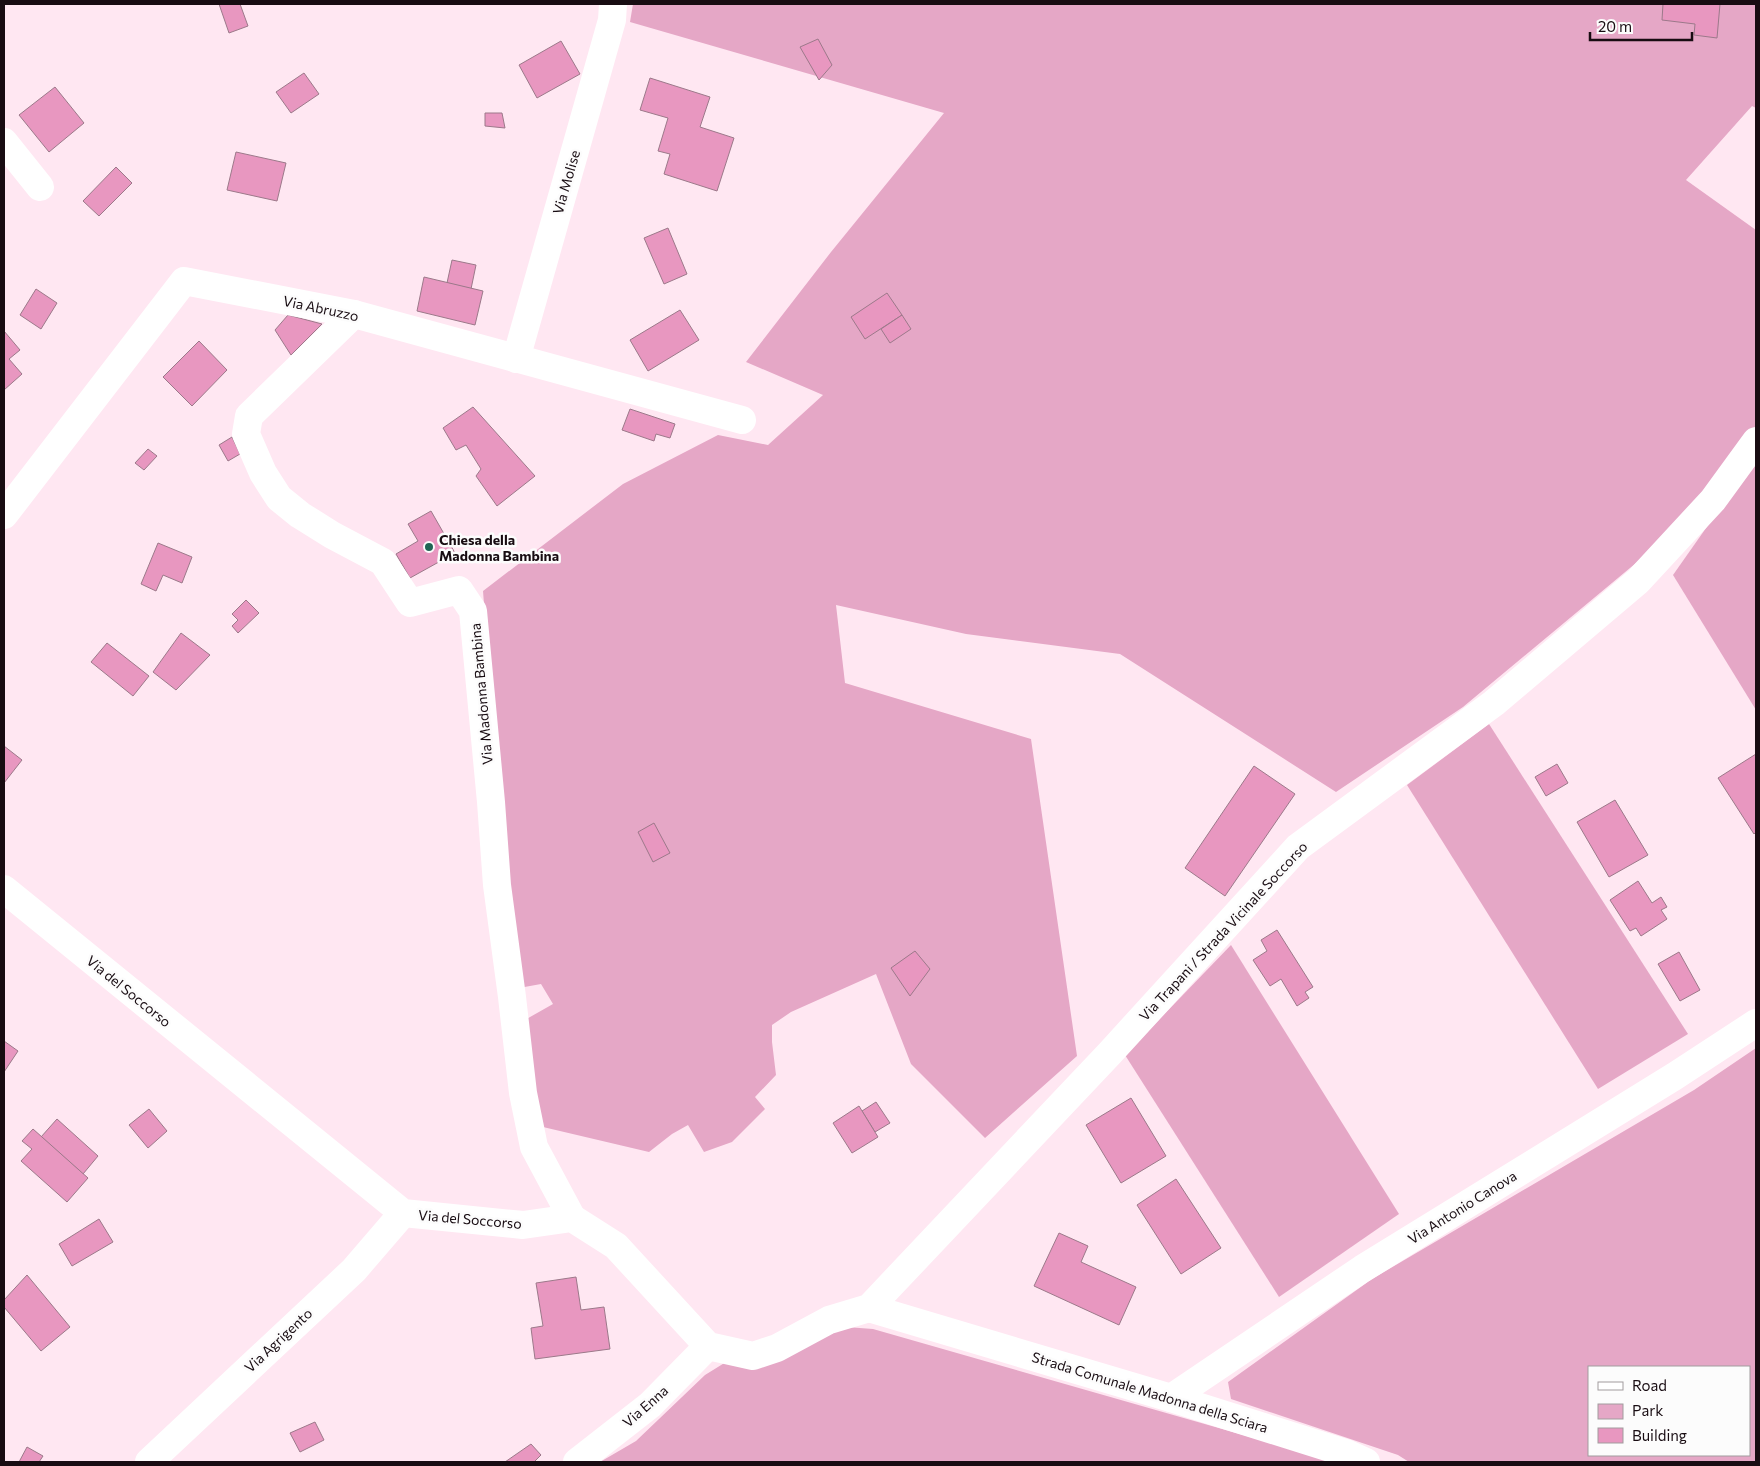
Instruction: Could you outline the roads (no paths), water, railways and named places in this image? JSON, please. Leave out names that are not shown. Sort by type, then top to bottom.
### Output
[{"type":"street","name":"Via Molise","points":[[516,359],[612,20],[613,4]]},
{"type":"street","points":[[4,142],[40,187]]},
{"type":"street","name":"Via Abruzzo","points":[[4,514],[184,281],[354,314],[742,420]]},
{"type":"street","name":"Via Madonna Bambina","points":[[354,314],[250,416],[246,434],[263,473],[279,498],[300,515],[332,535],[383,562],[410,603],[459,590],[473,611],[497,885],[523,1093],[534,1147],[572,1218]]},
{"type":"street","name":"Via Trapani / Strada Vicinale Soccorso","points":[[868,1308],[1110,1053],[1298,847],[1494,703],[1638,580],[1713,500],[1756,441]]},
{"type":"street","name":"Via del Soccorso","points":[[4,889],[403,1213],[523,1225],[572,1218]]},
{"type":"street","name":"Via Antonio Canova","points":[[1171,1398],[1362,1269],[1675,1076],[1756,1023]]},
{"type":"street","name":"Via Agrigento","points":[[149,1462],[354,1270],[403,1213]]},
{"type":"street","points":[[572,1218],[616,1246],[708,1346],[753,1356],[778,1348],[829,1320],[868,1308]]},
{"type":"street","name":"Strada Comunale Madonna della Sciara","points":[[868,1308],[1171,1398],[1366,1462]]},
{"type":"street","name":"Via Enna","points":[[577,1462],[650,1405],[708,1346]]},
{"type":"place","name":"Chiesa della Madonna Bambina","points":[[429,547]]}]
